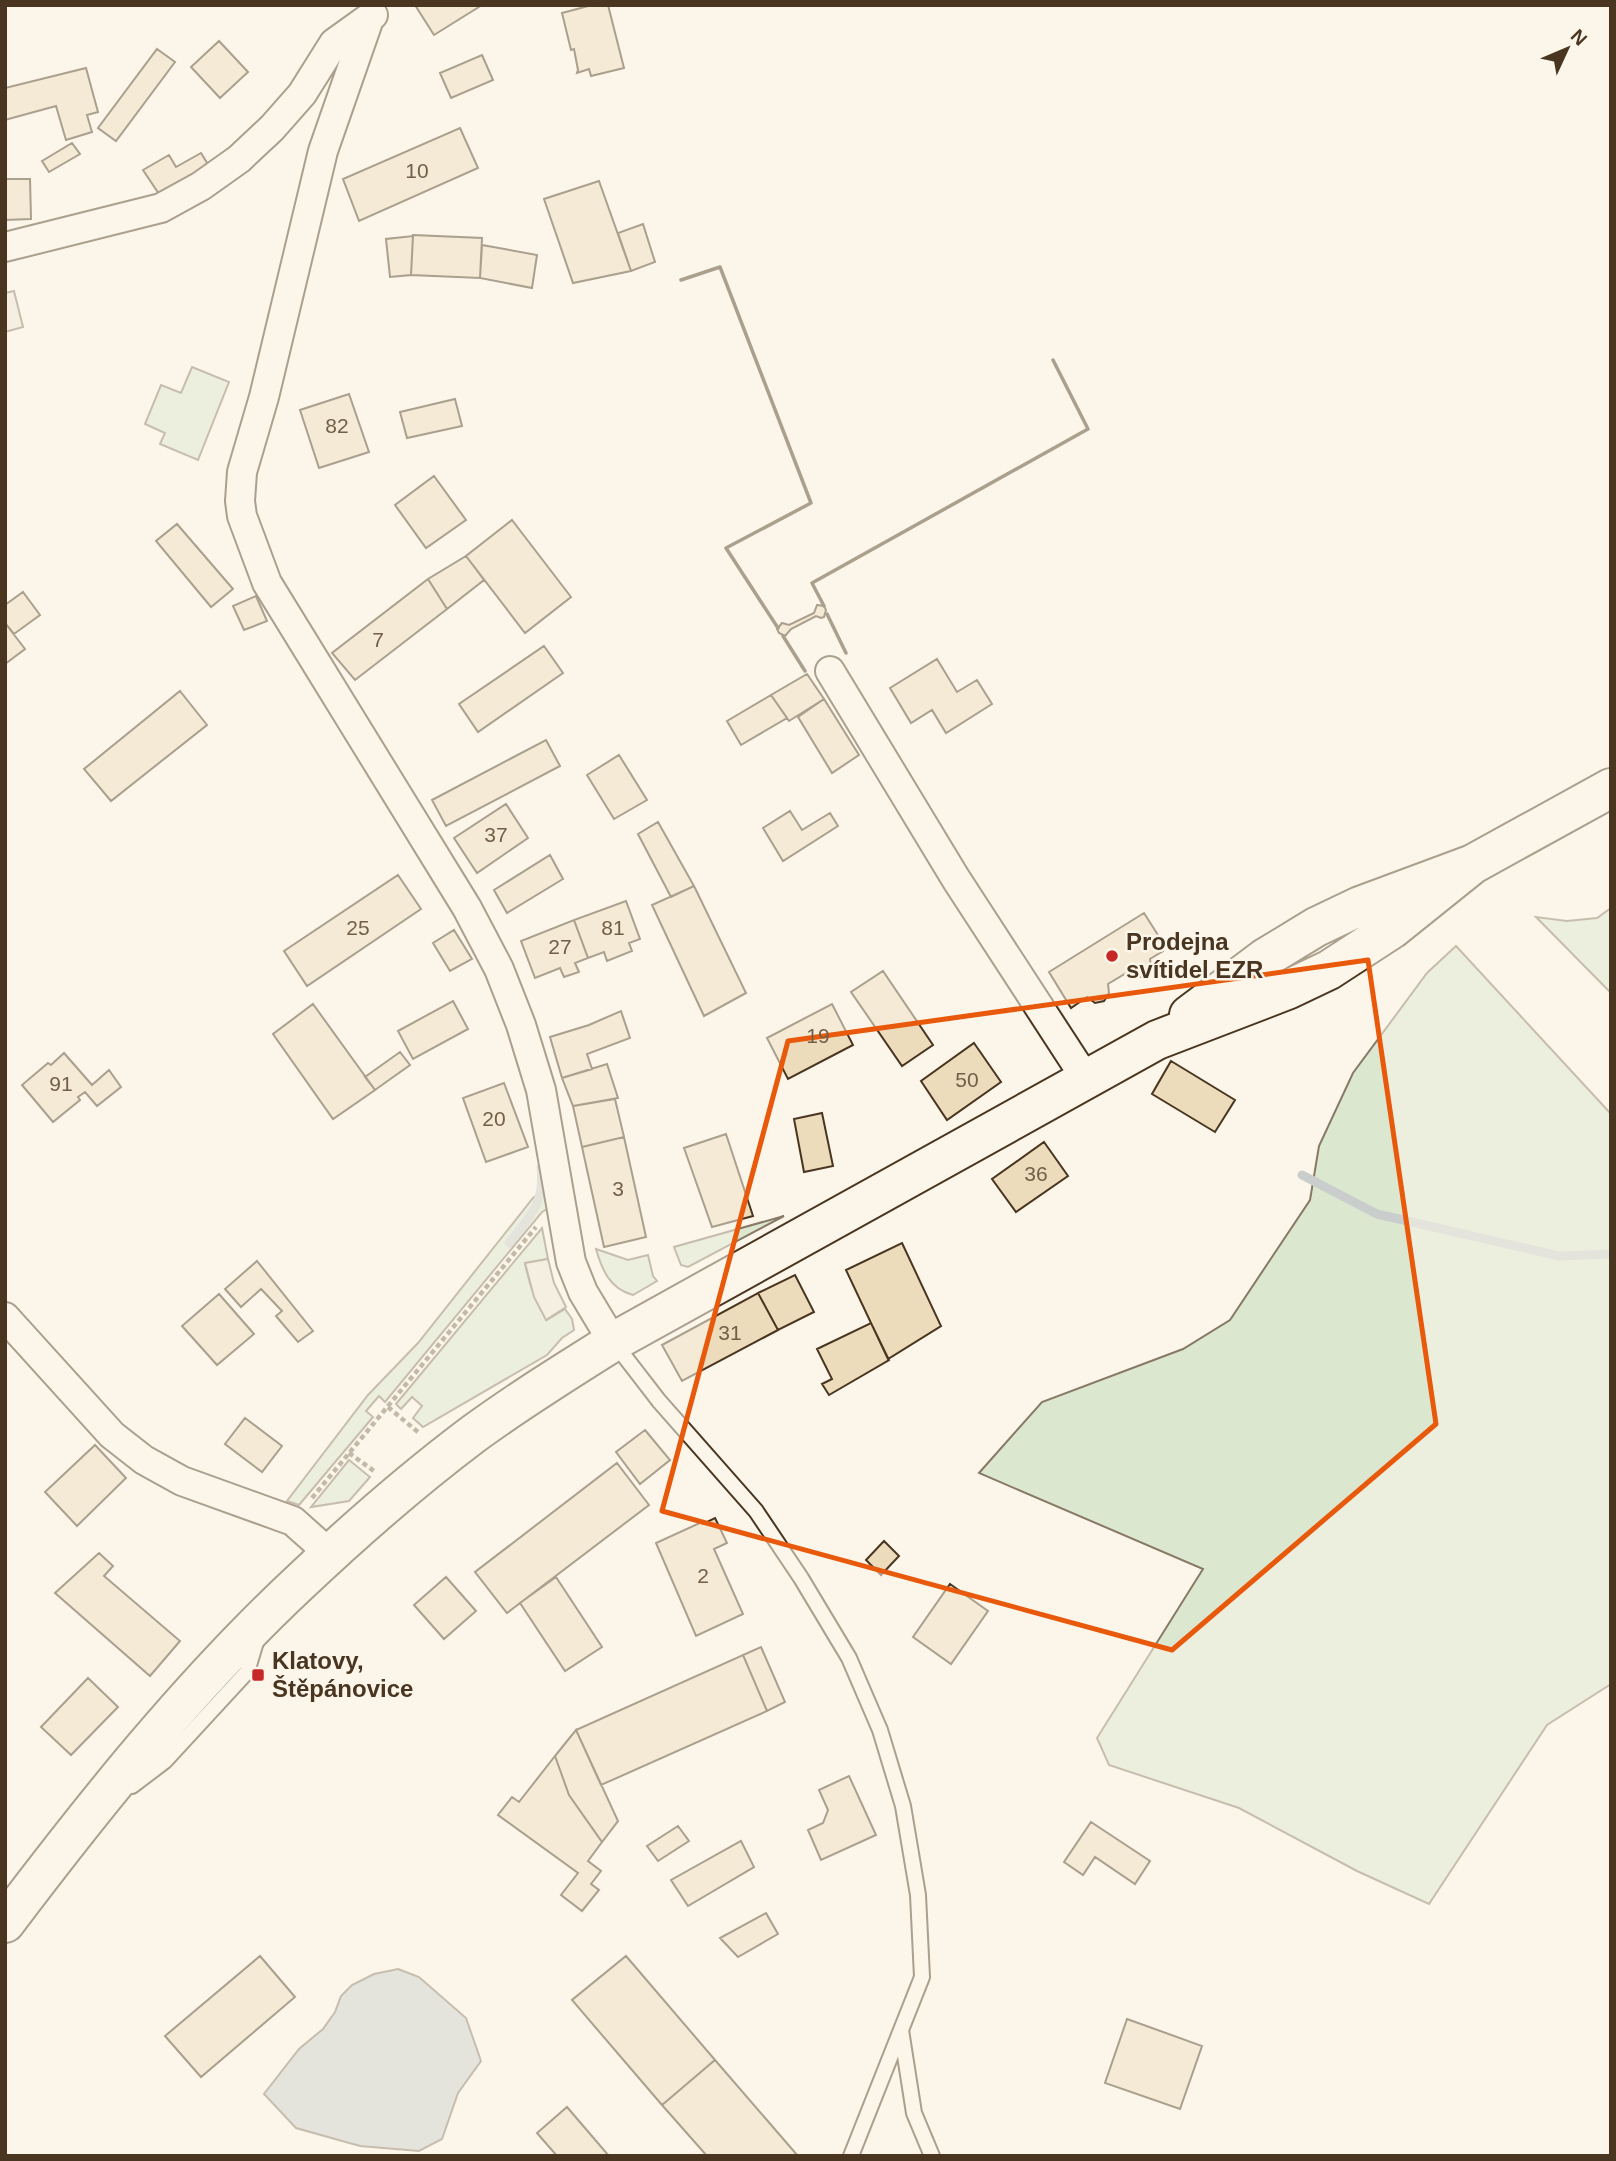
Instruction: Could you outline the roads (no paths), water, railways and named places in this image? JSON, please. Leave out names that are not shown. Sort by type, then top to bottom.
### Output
[{"type":"main road","points":[[5,1923],[79,1828],[180,1708],[262,1619],[403,1490],[472,1435],[613,1342],[1157,1040],[1287,990],[1329,970],[1392,929],[1473,864],[1611,788]]},
{"type":"street","points":[[5,247],[161,208],[201,187],[239,159],[272,128],[302,93],[334,43],[376,12]]},
{"type":"street","points":[[376,12],[323,151],[264,397],[242,472],[242,516],[267,583],[467,908],[499,969],[522,1025],[541,1090],[554,1150],[568,1249],[577,1277],[613,1342]]},
{"type":"street","points":[[830,671],[956,879],[1086,1079]]},
{"type":"street","points":[[5,1317],[112,1435],[144,1460],[182,1481],[293,1521],[330,1554]]},
{"type":"lane","points":[[613,1342],[659,1401],[756,1511],[801,1578],[849,1658],[880,1730],[903,1806],[919,1895],[922,1977],[851,2156]]},
{"type":"lane","points":[[901,2029],[914,2113],[932,2156]]},
{"type":"waterway","points":[[509,1243],[538,1200],[541,1191],[541,1167]]},
{"type":"waterway","points":[[1302,1175],[1377,1214],[1559,1256],[1611,1254]]},
{"type":"place","name":"Prodejna svítidel EZR","points":[[1112,956]]},
{"type":"place","name":"Klatovy, Štěpánovice","points":[[258,1675]]}]
